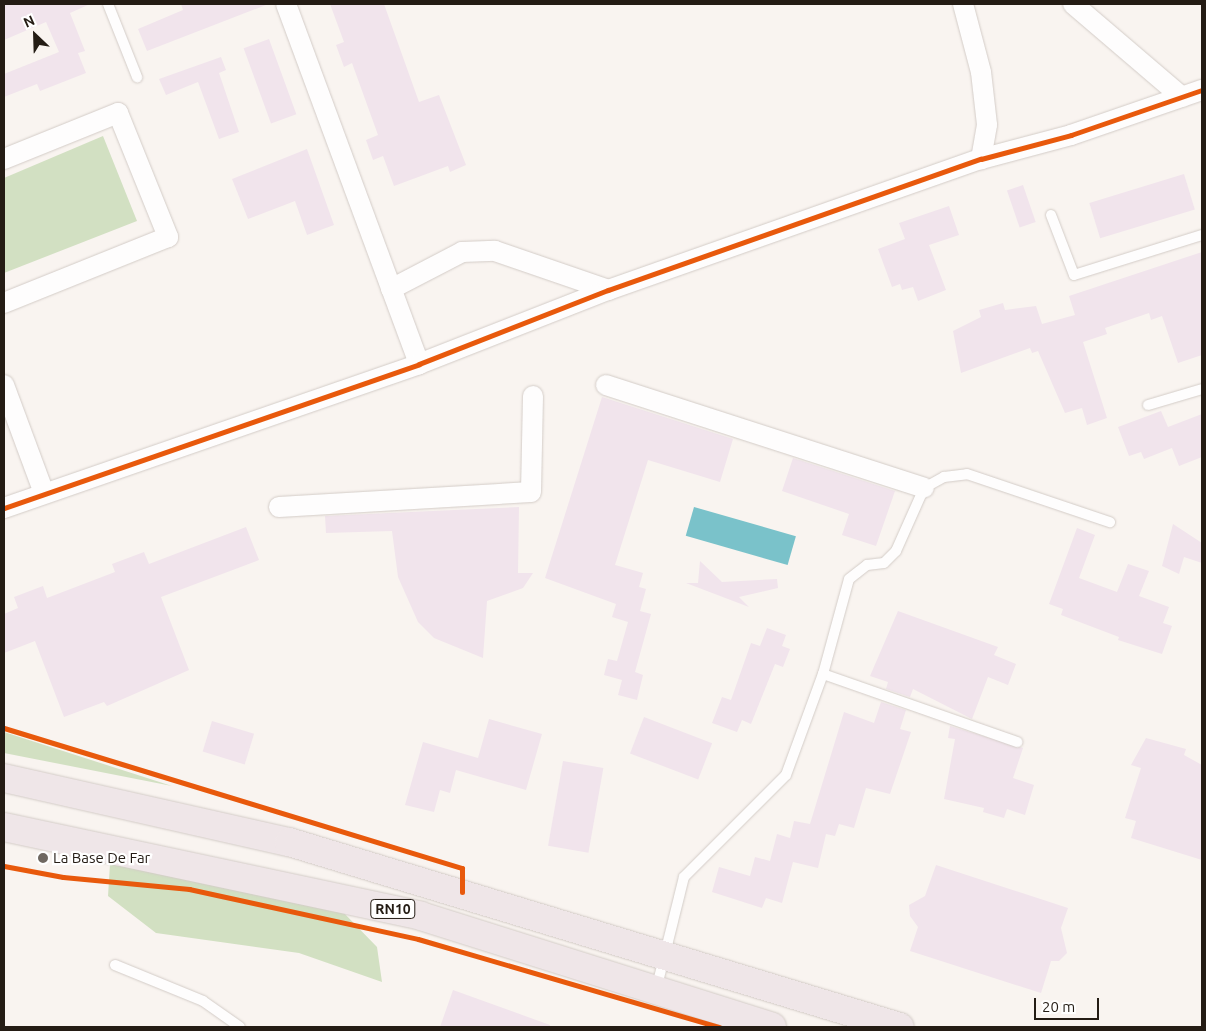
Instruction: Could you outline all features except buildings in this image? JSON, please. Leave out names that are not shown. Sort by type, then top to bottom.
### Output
[{"type":"main road","name":"RN10","points":[[4,778],[289,842],[665,954],[900,1027]]},
{"type":"main road","name":"RN10","points":[[4,827],[378,905],[772,1027]]},
{"type":"street","points":[[286,4],[419,364]]},
{"type":"street","points":[[963,4],[981,72],[987,125],[981,159]]},
{"type":"street","points":[[1073,4],[1182,97]]},
{"type":"street","points":[[4,508],[419,364],[608,290],[981,159],[1202,90]]},
{"type":"street","points":[[4,159],[118,113],[168,236],[4,303]]},
{"type":"street","points":[[392,289],[462,252],[495,251],[608,290]]},
{"type":"street","points":[[4,385],[44,493]]},
{"type":"street","points":[[606,385],[924,488]]},
{"type":"street","points":[[279,507],[531,492],[533,396]]},
{"type":"lane","points":[[108,4],[137,77]]},
{"type":"lane","points":[[1051,215],[1074,275],[1202,235]]},
{"type":"lane","points":[[1148,405],[1202,389]]},
{"type":"lane","points":[[656,990],[684,877],[786,775],[823,674],[849,579],[867,566],[884,563],[896,552],[924,488],[944,477],[967,474],[1110,522]]},
{"type":"lane","points":[[823,674],[1017,742]]},
{"type":"lane","points":[[115,964],[203,1001],[240,1027]]},
{"type":"green space","points":[[103,136],[137,221],[4,273],[4,178]]},
{"type":"green space","points":[[4,732],[172,786],[4,753]]},
{"type":"green space","points":[[110,864],[341,910],[377,947],[382,982],[299,953],[156,933],[108,896]]},
{"type":"water","points":[[694,507],[796,536],[788,565],[686,536]]},
{"type":"cycle path","points":[[4,508],[419,364],[608,290],[981,159],[1071,135],[1202,90]]},
{"type":"cycle path","points":[[4,728],[462,868],[462,892]]},
{"type":"cycle path","points":[[4,866],[63,877],[189,889],[418,939],[719,1027]]},
{"type":"place","name":"La Base De Far","points":[[43,858]]}]
